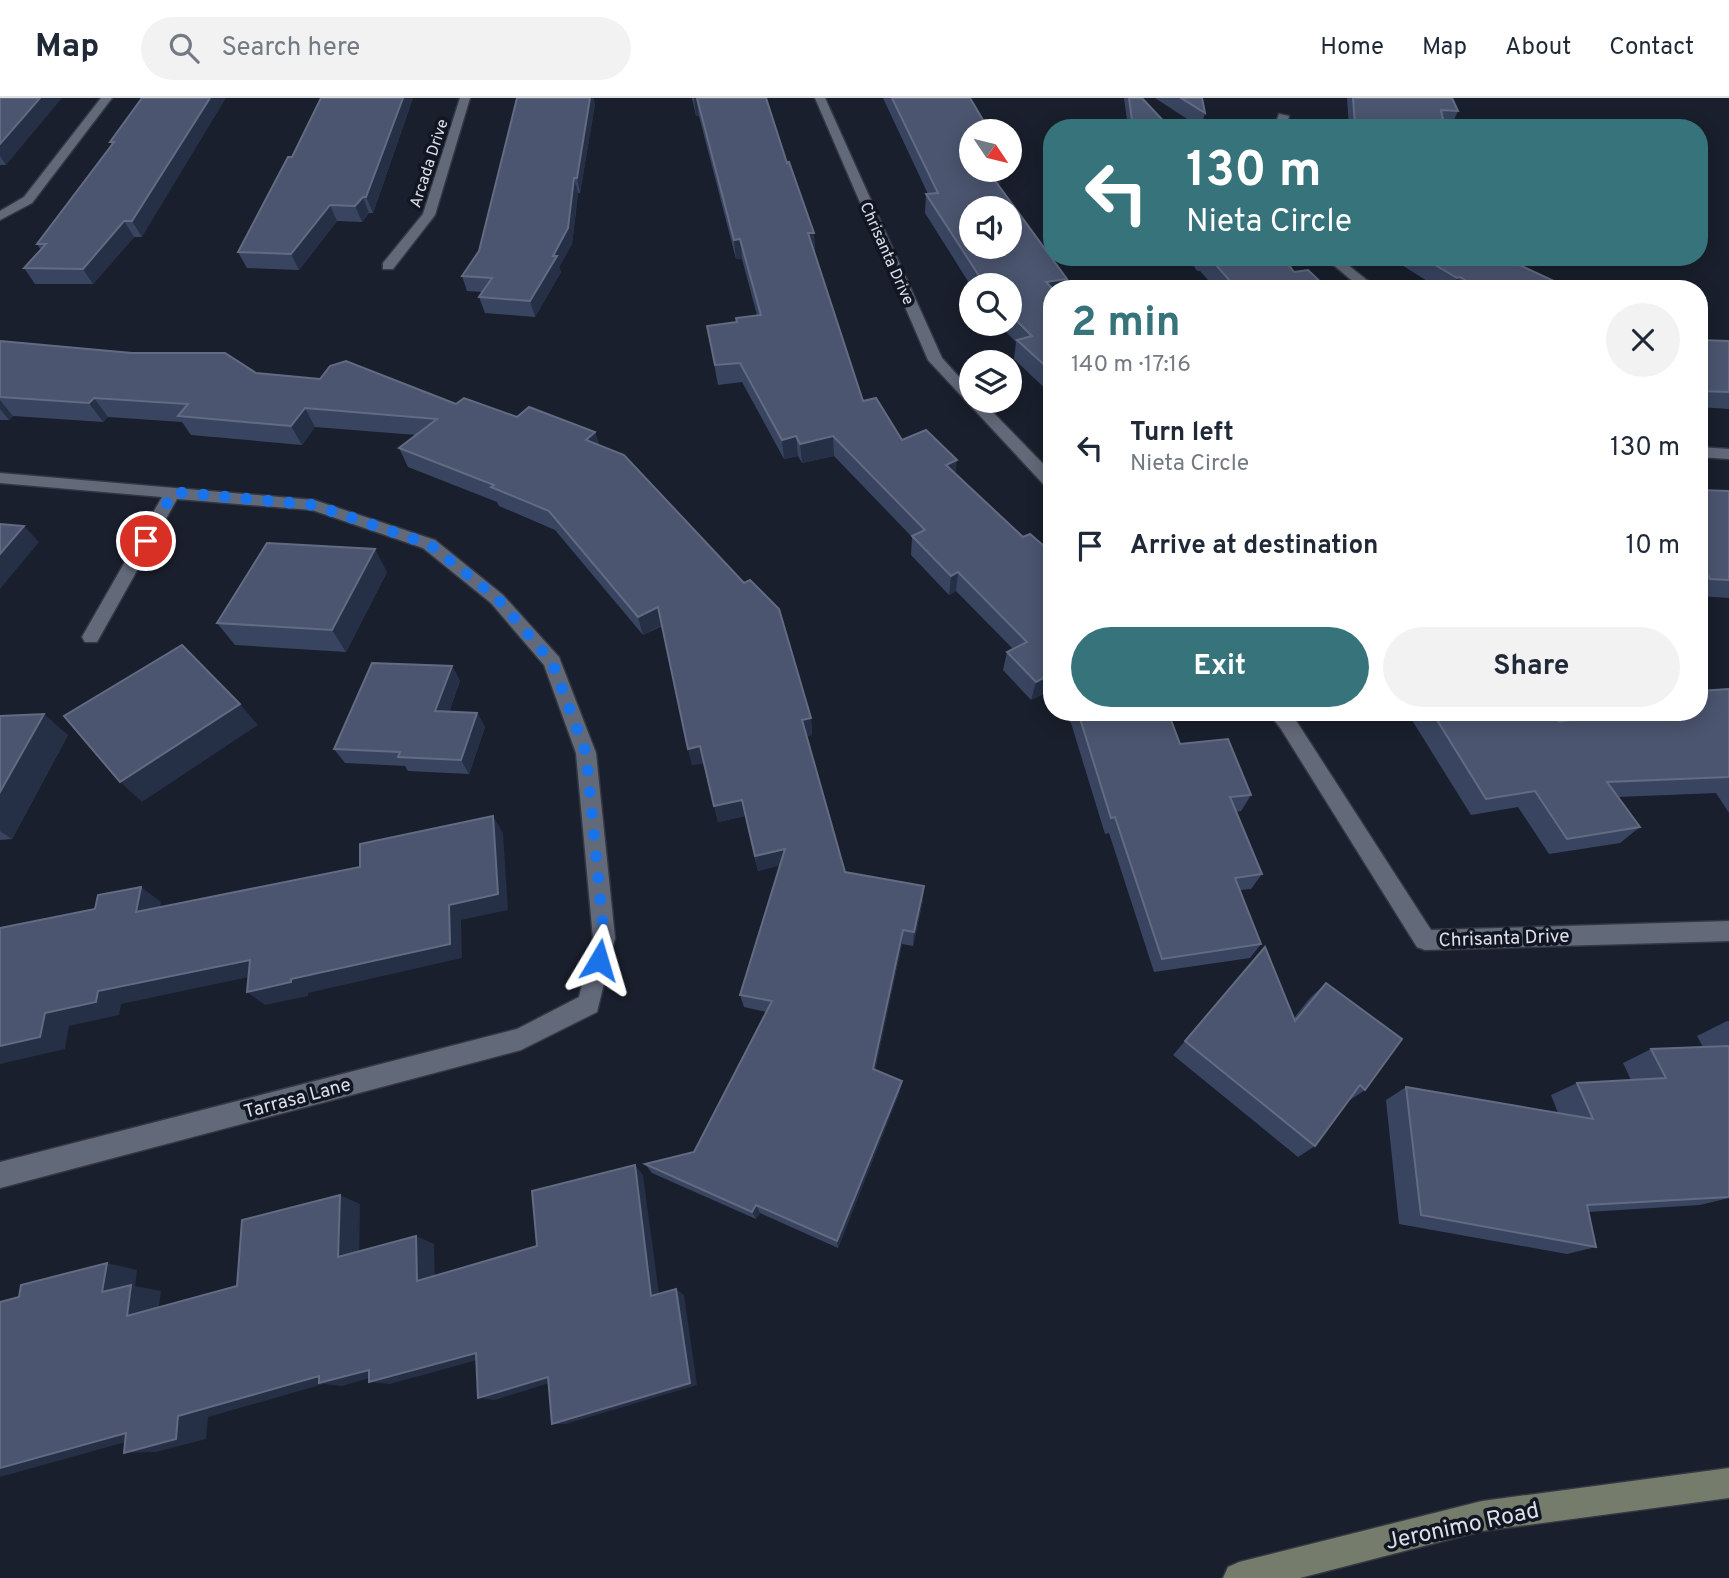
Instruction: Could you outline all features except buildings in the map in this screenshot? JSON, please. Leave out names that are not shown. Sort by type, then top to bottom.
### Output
[{"type":"main road","name":"Jeronimo Road","points":[[1239,1578],[1482,1516],[1729,1483]]},
{"type":"street","points":[[0,216],[28,200],[107,98]]},
{"type":"street","name":"Arcada Drive","points":[[388,266],[429,215],[465,98]]},
{"type":"street","name":"Chrisanta Drive","points":[[820,98],[935,360],[959,385]]},
{"type":"street","points":[[1341,266],[1359,280]]},
{"type":"street","name":"Chrisanta Drive","points":[[986,413],[1043,473]]},
{"type":"street","points":[[1708,453],[1729,454]]},
{"type":"street","points":[[0,478],[173,492],[91,637]]},
{"type":"street","name":"Tarrasa Lane","points":[[0,1175],[521,1039],[589,1004],[604,938],[586,753],[552,662],[497,598],[429,544],[314,505],[173,492]]},
{"type":"street","name":"Chrisanta Drive","points":[[1285,721],[1425,940],[1729,931]]},
{"type":"route","points":[[146,541],[173,492],[314,505],[429,544],[497,598],[552,662],[586,753],[604,938],[599,960]]}]
